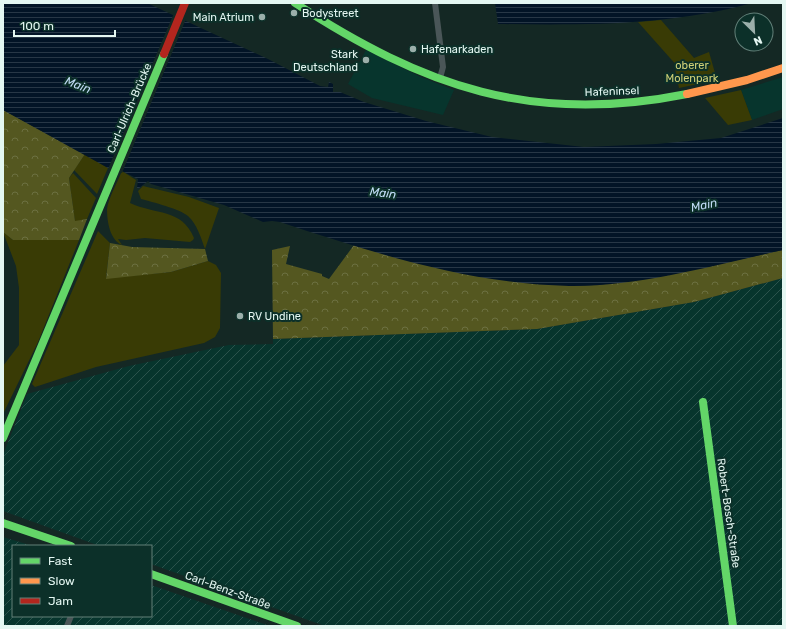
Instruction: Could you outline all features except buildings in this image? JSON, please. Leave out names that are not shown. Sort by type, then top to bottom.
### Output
[{"type":"street","name":"Carl-Ulrich-Brücke","points":[[3,438],[185,3]]},
{"type":"street","name":"Hafeninsel","points":[[295,3],[368,47],[440,78],[479,92],[516,100],[541,103],[609,103],[668,98],[700,92],[783,68]]},
{"type":"street","points":[[435,3],[443,67],[440,78]]},
{"type":"street","name":"Robert-Bosch-Straße","points":[[703,402],[733,626]]},
{"type":"street","points":[[3,523],[68,545]]},
{"type":"street","name":"Carl-Benz-Straße","points":[[152,574],[297,626]]},
{"type":"shaded area","points":[[366,50],[421,77],[454,90],[443,115],[372,98],[348,84]]},
{"type":"shaded area","points":[[783,77],[783,109],[752,120],[741,90]]},
{"type":"shaded area","points":[[783,278],[783,626],[325,626],[152,564],[152,545],[97,545],[3,511],[3,455],[27,394],[129,366],[229,345],[273,344],[273,339],[537,329],[694,302]]},
{"type":"shaded area","points":[[3,537],[30,545],[12,545],[12,617],[152,617],[152,585],[270,626],[3,626]]},
{"type":"green space","name":"oberer Molenpark","points":[[661,20],[694,58],[709,52],[717,80],[679,88],[675,68],[678,67],[638,22]]},
{"type":"green space","points":[[741,90],[752,120],[728,125],[705,98]]},
{"type":"green space","points":[[3,110],[85,154],[69,178],[75,221],[87,219],[79,240],[13,240],[3,232]]},
{"type":"green space","points":[[85,154],[108,168],[97,194],[74,170]]},
{"type":"green space","points":[[122,171],[136,180],[130,203],[175,217],[189,228],[194,238],[193,240],[190,242],[145,238],[126,240],[118,239],[122,245],[118,243],[110,230],[107,209],[111,195]]},
{"type":"green space","points":[[73,173],[96,198],[87,219],[75,222],[69,178]]},
{"type":"green space","points":[[143,186],[189,197],[219,208],[205,249],[191,219],[184,213],[173,208],[141,199],[138,191]]},
{"type":"green space","points":[[98,231],[110,243],[106,278],[171,272],[208,261],[216,265],[221,273],[220,328],[215,337],[204,343],[96,367],[35,387],[32,384]]},
{"type":"green space","points":[[3,232],[13,240],[79,240],[38,342],[3,414],[3,366],[19,345],[19,288],[16,266]]},
{"type":"green space","points":[[110,243],[132,247],[205,249],[208,261],[171,272],[106,279]]},
{"type":"green space","points":[[354,245],[407,260],[486,277],[540,283],[580,285],[615,283],[783,250],[783,278],[694,302],[537,329],[273,339],[272,250],[290,246],[286,264],[322,274],[322,276],[329,279]]},
{"type":"water","name":"Main","points":[[3,3],[147,3],[268,59],[320,86],[328,87],[329,82],[333,84],[333,92],[340,92],[364,102],[426,121],[492,137],[584,147],[656,144],[721,138],[783,118],[783,250],[676,274],[622,283],[569,286],[532,284],[495,280],[422,265],[351,245],[280,222],[263,222],[224,205],[151,184],[148,181],[137,188],[138,179],[122,171],[108,168],[3,110]]},
{"type":"water","points":[[495,3],[752,3],[721,11],[658,20],[594,24],[498,24]]},
{"type":"pier","points":[[174,13],[186,19],[122,173],[108,169]]},
{"type":"traffic: fast","points":[[295,3],[343,32],[389,57],[435,77],[481,92],[529,101],[578,105],[631,102],[687,94]]},
{"type":"traffic: fast","points":[[3,438],[164,54]]},
{"type":"traffic: fast","points":[[703,402],[733,626]]},
{"type":"traffic: fast","points":[[3,523],[68,545]]},
{"type":"traffic: fast","points":[[152,574],[297,626]]},
{"type":"traffic: slow","points":[[687,94],[747,80],[783,68]]},
{"type":"traffic: jam","points":[[164,54],[185,3]]},
{"type":"place","name":"Bodystreet","points":[[294,13]]},
{"type":"place","name":"Main Atrium","points":[[262,17]]},
{"type":"place","name":"Hafenarkaden","points":[[413,49]]},
{"type":"place","name":"Stark Deutschland","points":[[366,60]]},
{"type":"place","name":"RV Undine","points":[[240,316]]}]
